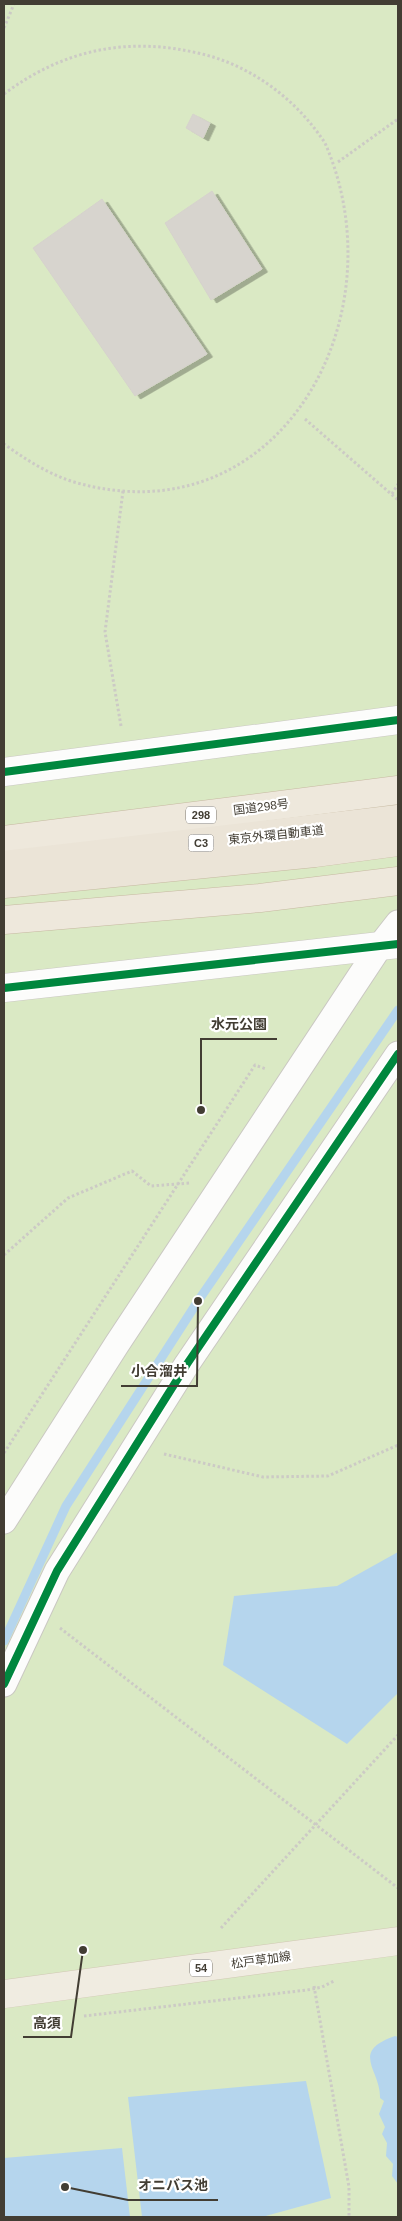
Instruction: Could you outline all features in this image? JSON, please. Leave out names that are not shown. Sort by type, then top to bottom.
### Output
[{"type":"highway","name":"国道298号","points":[[4,840],[398,790]]},
{"type":"highway","name":"東京外環自動車道","points":[[4,865],[398,819]]},
{"type":"highway","name":"東京外環自動車道","points":[[4,884],[315,853],[398,842]]},
{"type":"highway","points":[[4,920],[260,898],[398,881]]},
{"type":"main road","name":"松戸草加線","points":[[4,1994],[398,1941]]},
{"type":"street","points":[[4,772],[398,720]]},
{"type":"street","points":[[4,1521],[112,1352],[292,1080],[389,945],[398,923]]},
{"type":"street","points":[[4,988],[389,945]]},
{"type":"street","points":[[4,1684],[57,1570],[187,1364],[398,1054]]},
{"type":"path","points":[[4,28],[14,4]]},
{"type":"path","points":[[4,94],[27,76],[77,54],[131,45],[174,47],[217,57],[255,75],[294,105],[316,128],[342,171]]},
{"type":"path","points":[[338,162],[398,119]]},
{"type":"path","points":[[298,426],[311,412]]},
{"type":"path","points":[[305,419],[398,500]]},
{"type":"path","points":[[4,444],[31,464],[73,482],[123,491],[149,492],[197,485],[233,471]]},
{"type":"path","points":[[392,494],[398,484]]},
{"type":"path","points":[[121,726],[105,632],[123,491]]},
{"type":"path","points":[[4,1453],[256,1065],[292,1080]]},
{"type":"path","points":[[4,1255],[68,1198],[132,1171],[152,1186],[228,1179]]},
{"type":"path","points":[[134,1448],[262,1477],[328,1476],[398,1445]]},
{"type":"path","points":[[38,1611],[398,1888]]},
{"type":"path","points":[[221,1928],[398,1735]]},
{"type":"path","points":[[309,1954],[349,2187],[349,2217]]},
{"type":"path","points":[[81,2016],[322,1987],[340,1979]]},
{"type":"green space","points":[[4,4],[398,4],[398,2217],[4,2217]]},
{"type":"water","points":[[398,1552],[398,1693],[347,1744],[223,1665],[234,1596],[337,1586]]},
{"type":"water","points":[[395,2036],[398,2037],[398,2184],[392,2176],[393,2164],[386,2156],[387,2143],[382,2134],[385,2127],[379,2114],[384,2101],[380,2098],[370,2055],[373,2048]]},
{"type":"water","points":[[306,2081],[331,2198],[262,2217],[142,2217],[128,2097]]},
{"type":"water","points":[[122,2148],[130,2217],[4,2217],[4,2158]]},
{"type":"building","points":[[193,114],[210,123],[203,138],[186,128]]},
{"type":"building","points":[[212,191],[262,269],[211,300],[165,223]]},
{"type":"building","points":[[102,199],[207,354],[135,396],[33,248]]},
{"type":"waterway","points":[[4,1641],[66,1506],[198,1301],[398,1010]]},
{"type":"cycle path","points":[[4,772],[398,720]]},
{"type":"cycle path","points":[[4,988],[398,944]]},
{"type":"cycle path","points":[[4,1684],[57,1571],[187,1364],[398,1054]]},
{"type":"place","name":"水元公園","points":[[201,1110]]},
{"type":"place","name":"小合溜井","points":[[198,1301]]},
{"type":"place","name":"高須","points":[[83,1950]]},
{"type":"place","name":"オニバス池","points":[[65,2187]]}]
